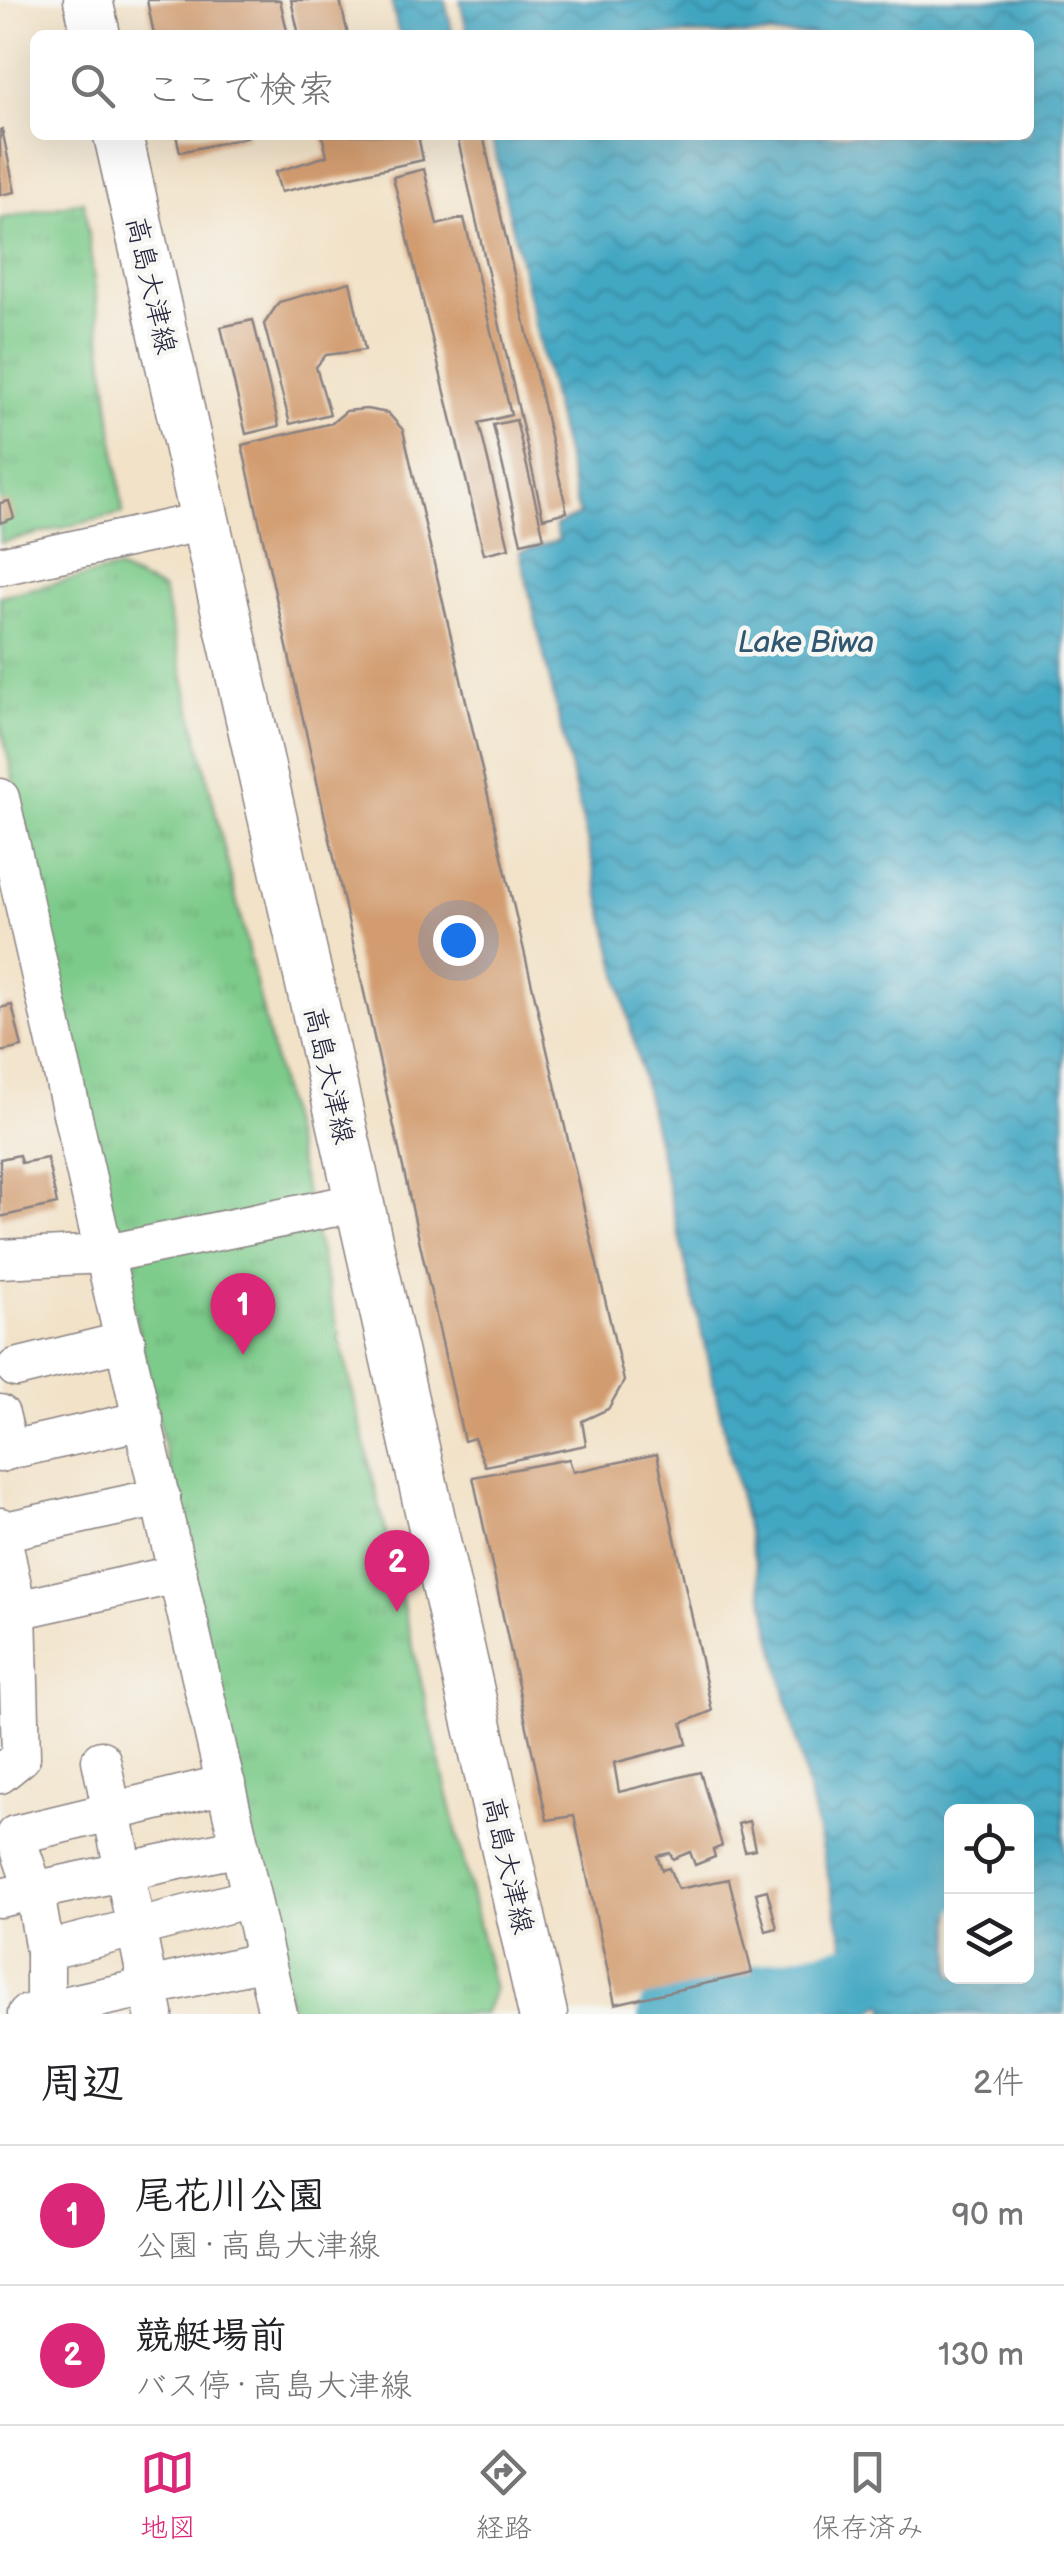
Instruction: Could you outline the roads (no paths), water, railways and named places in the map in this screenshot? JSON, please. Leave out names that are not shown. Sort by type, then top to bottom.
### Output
[{"type":"main road","points":[[88,0],[95,30]]},
{"type":"main road","name":"高島大津線","points":[[119,140],[544,2014]]},
{"type":"street","points":[[0,566],[206,522]]},
{"type":"street","points":[[0,798],[278,2014]]},
{"type":"street","points":[[0,1259],[106,1254],[360,1202]]},
{"type":"street","points":[[16,1368],[126,1341]]},
{"type":"street","points":[[3,1439],[144,1420]]},
{"type":"street","points":[[0,1774],[22,1757],[16,1610],[0,1530],[161,1497]]},
{"type":"street","points":[[16,1610],[178,1574]]},
{"type":"street","points":[[101,1760],[151,2000]]},
{"type":"street","points":[[226,1784],[15,1835],[18,1896],[45,1950],[39,2013],[151,2000],[265,1960]]},
{"type":"street","points":[[18,1896],[240,1847]]},
{"type":"street","points":[[45,1950],[252,1898]]},
{"type":"water","points":[[391,0],[445,0],[452,30],[398,30]]},
{"type":"water","name":"Lake Biwa","points":[[460,0],[1064,0],[1064,2014],[884,2014],[884,2003],[869,2014],[831,2014],[819,1967],[846,1953],[520,552],[559,540],[555,526],[579,515],[492,140],[1034,140],[1034,30],[467,30]]},
{"type":"waterway","points":[[668,2014],[873,1970],[944,1873]]},
{"type":"place","name":"尾花川公園","points":[[243,1355]]},
{"type":"place","name":"競艇場前","points":[[397,1612]]}]
